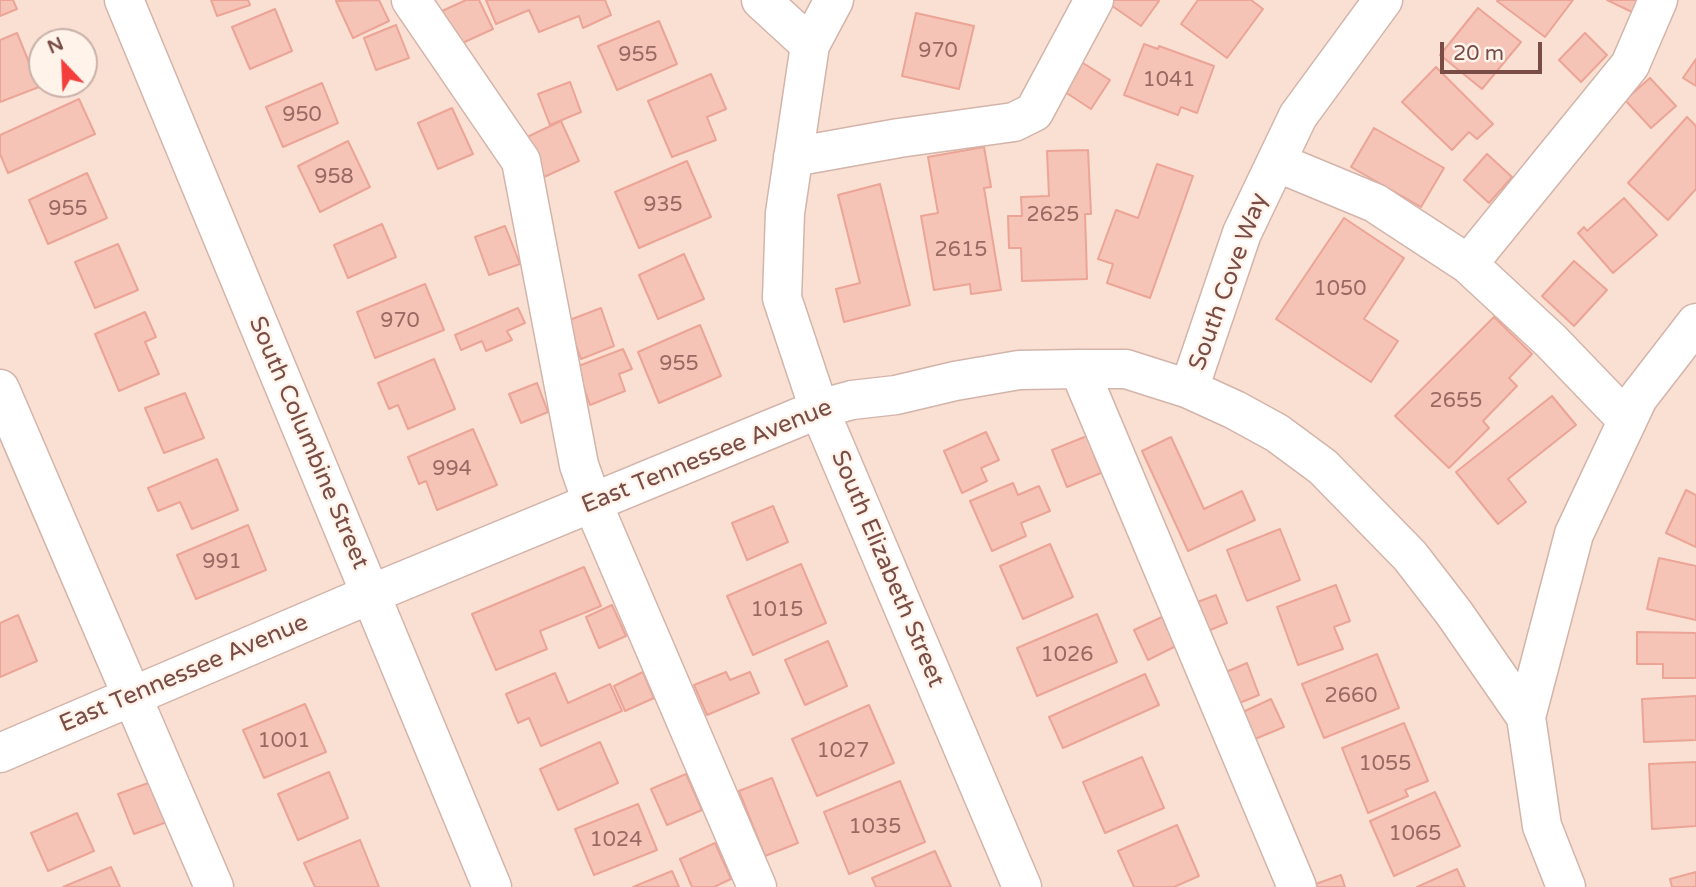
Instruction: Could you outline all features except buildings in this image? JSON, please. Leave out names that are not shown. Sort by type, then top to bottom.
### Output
[{"type":"street","name":"South Columbine Street","points":[[124,0],[492,887]]},
{"type":"street","points":[[411,0],[521,161],[579,465],[592,502],[757,887]]},
{"type":"street","points":[[761,0],[810,45]]},
{"type":"street","name":"South Elizabeth Street","points":[[834,0],[810,45],[785,213],[782,298],[819,408],[1022,887]]},
{"type":"street","points":[[793,157],[899,138],[1014,122],[1034,112],[1094,0]]},
{"type":"street","name":"South Cove Way","points":[[1189,389],[1242,233],[1298,116],[1383,0]]},
{"type":"street","points":[[1468,264],[1630,65],[1658,0]]},
{"type":"street","points":[[1276,162],[1375,203],[1468,264],[1551,341],[1628,420]]},
{"type":"street","points":[[1566,887],[1542,826],[1525,717],[1574,534],[1638,398],[1696,323]]},
{"type":"street","points":[[1079,369],[1297,887]]},
{"type":"street","name":"East Tennessee Avenue","points":[[0,753],[371,594],[819,408],[1019,370],[1126,369],[1189,389],[1277,433],[1323,467],[1410,556],[1454,613],[1525,717]]},
{"type":"street","points":[[0,389],[214,887]]},
{"type":"shaded area","points":[[0,0],[1696,0],[1696,887],[0,887]]}]
